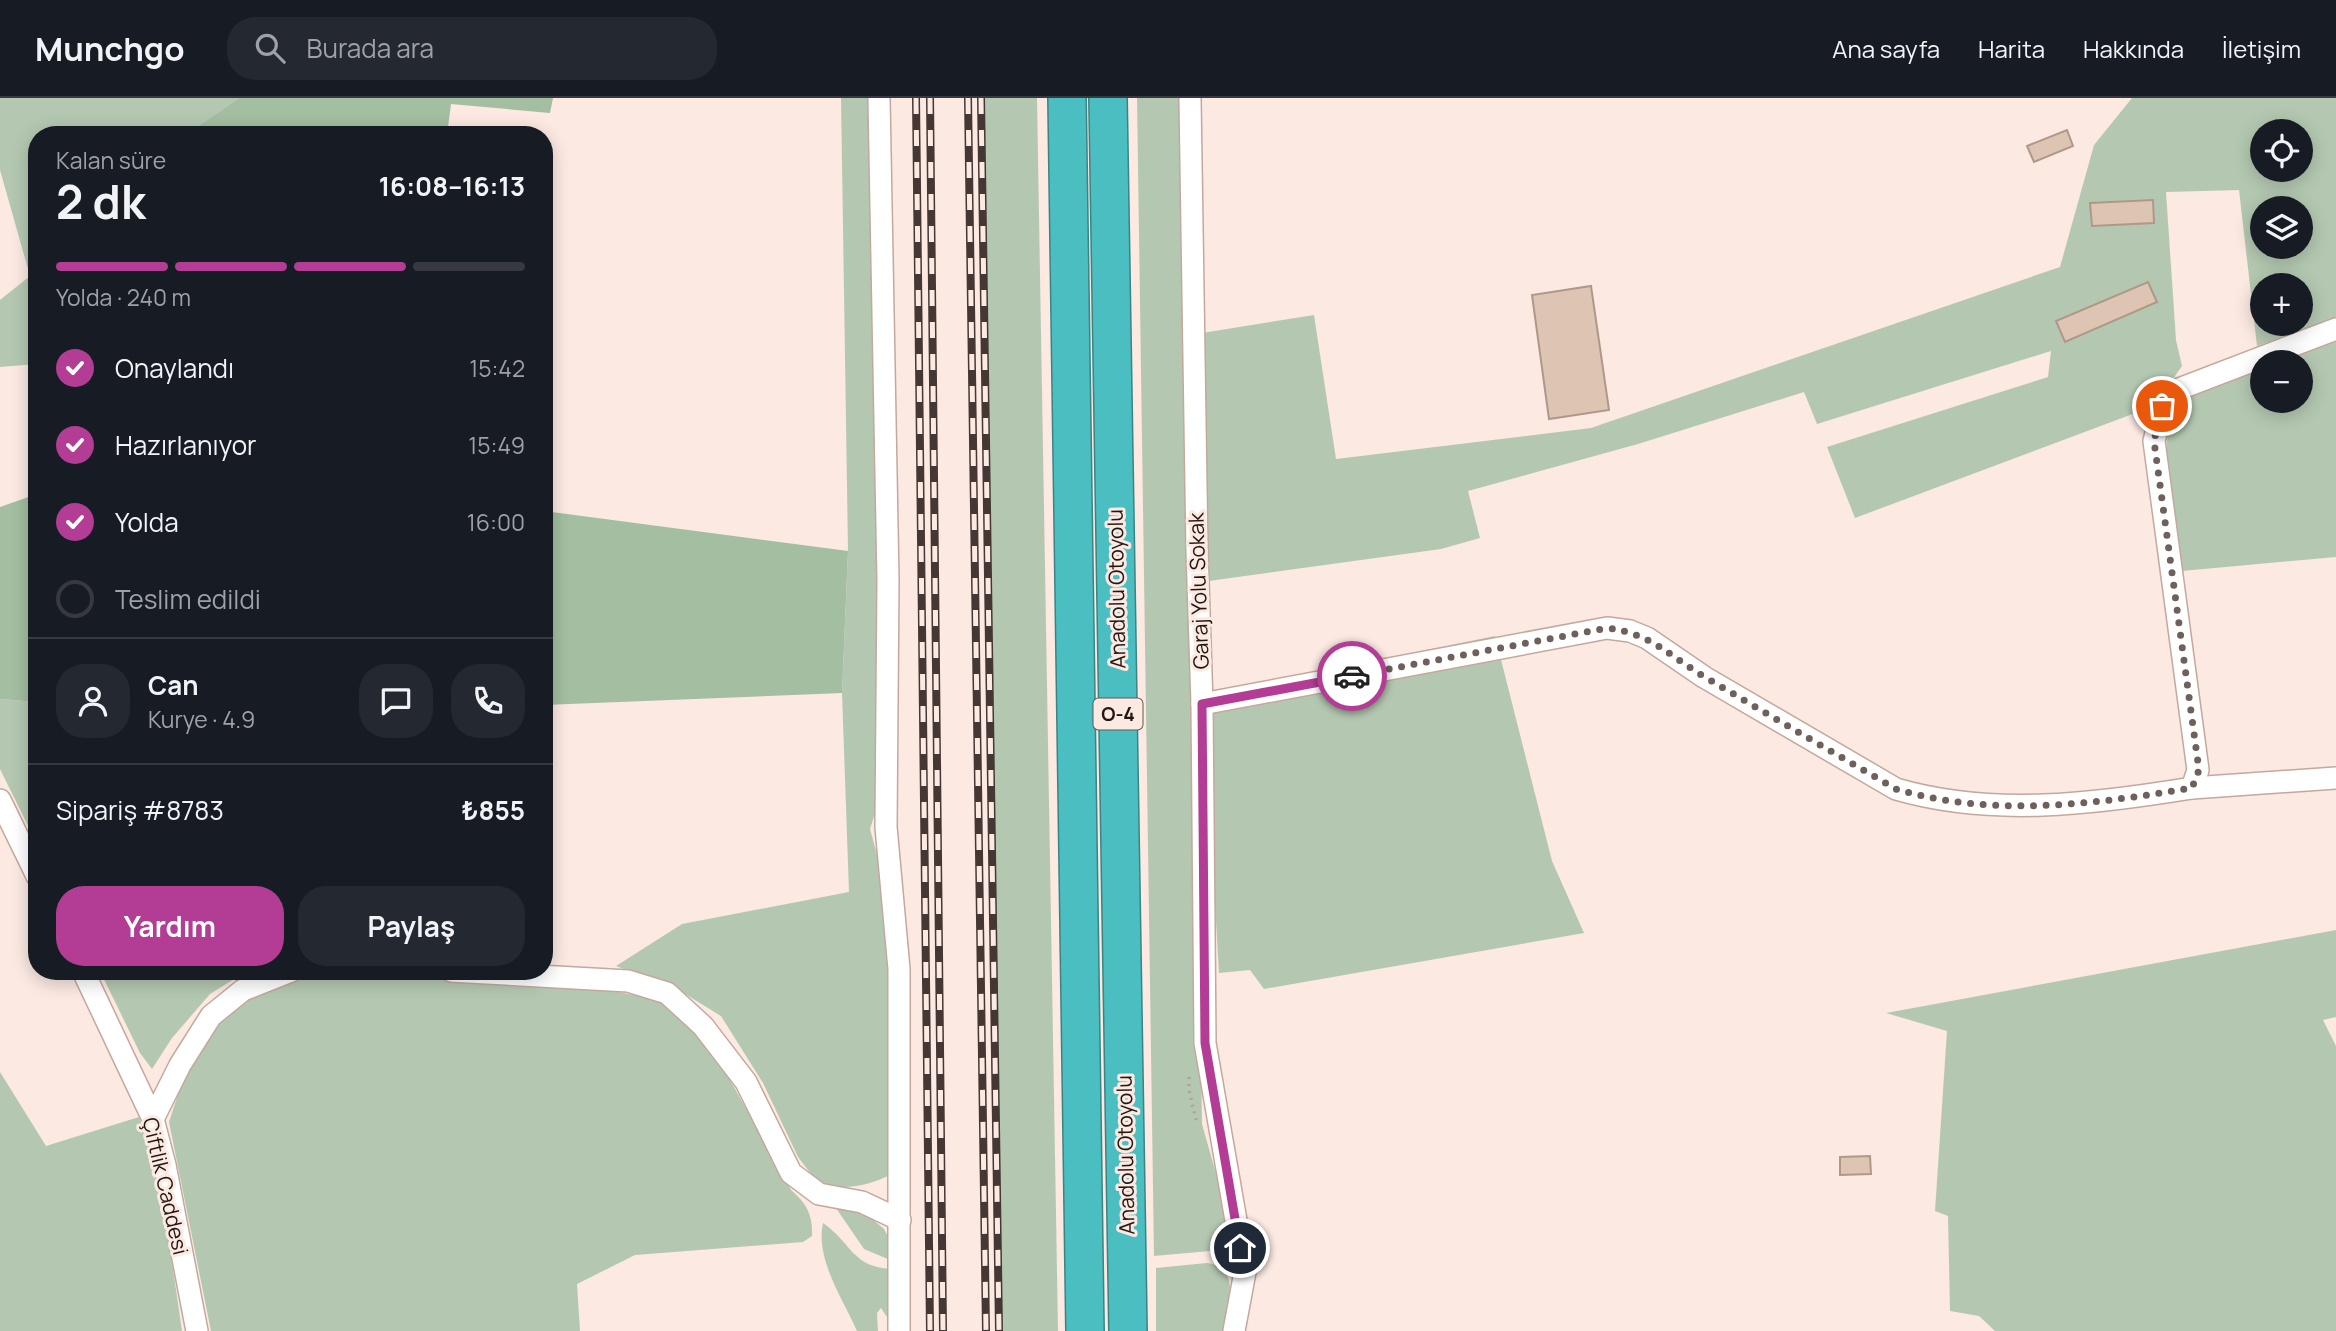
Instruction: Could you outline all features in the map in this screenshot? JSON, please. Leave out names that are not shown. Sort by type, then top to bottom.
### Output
[{"type":"highway","name":"Anadolu Otoyolu","points":[[1067,98],[1085,1331]]},
{"type":"highway","name":"Anadolu Otoyolu","points":[[1108,98],[1128,1331]]},
{"type":"street","points":[[878,98],[888,580],[886,827],[899,970],[899,1331]]},
{"type":"street","name":"Garaj Yolu Sokak","points":[[1190,98],[1196,523],[1202,704],[1205,1043],[1245,1272],[1234,1331]]},
{"type":"street","points":[[2192,788],[2199,770],[2154,441],[2162,406],[2179,388],[2336,329]]},
{"type":"street","points":[[1202,704],[1607,628],[1630,631],[1647,638],[1740,698],[1896,789],[1910,793],[1961,803],[2057,806],[2192,788],[2336,778]]},
{"type":"street","points":[[0,800],[28,858]]},
{"type":"street","points":[[553,977],[628,981],[667,993],[703,1026],[746,1082],[792,1173],[819,1194],[862,1202],[900,1220]]},
{"type":"street","name":"Çiftlik Caddesi","points":[[87,980],[153,1119],[165,1165],[197,1331]]},
{"type":"street","points":[[153,1119],[180,1065],[211,1016],[243,989],[267,980]]},
{"type":"green space","points":[[0,98],[239,98],[198,126],[28,126],[28,269],[0,170]]},
{"type":"green space","points":[[239,98],[553,98],[550,113],[451,104],[448,126],[198,126]]},
{"type":"green space","points":[[841,98],[873,98],[879,688],[877,807],[870,829],[890,902],[890,1175],[865,1184],[830,1188],[821,1187],[798,1157],[763,1083],[721,1016],[677,989],[616,966],[682,924],[849,892],[842,693],[848,551]]},
{"type":"green space","points":[[981,98],[1037,98],[1058,1331],[1000,1331]]},
{"type":"green space","points":[[1137,98],[1186,98],[1202,1124],[1228,1216],[1224,1236],[1210,1251],[1154,1256]]},
{"type":"green space","points":[[2132,98],[2336,98],[2336,319],[2313,327],[2313,273],[2250,273],[2250,285],[2239,190],[2166,192],[2176,340],[2182,366],[2154,406],[1855,518],[1827,447],[2048,377],[2051,351],[1817,424],[1804,392],[1638,444],[1468,491],[1480,538],[1441,549],[1209,581],[1202,333],[1314,315],[1336,459],[1591,428],[2060,267],[2094,145]]},
{"type":"green space","points":[[28,278],[28,365],[0,367],[0,300]]},
{"type":"green space","points":[[2256,336],[2286,336],[2257,346]]},
{"type":"green space","points":[[2336,340],[2336,557],[2182,571],[2166,451],[2169,424],[2184,398],[2204,385],[2250,369],[2250,413],[2313,413],[2313,350],[2306,350]]},
{"type":"green space","points":[[28,497],[28,701],[0,699],[0,507]]},
{"type":"green space","points":[[553,512],[848,551],[842,693],[553,705]]},
{"type":"green space","points":[[1495,636],[1552,861],[1584,933],[1264,989],[1250,970],[1219,973],[1208,781],[1210,718],[1219,692]]},
{"type":"green space","points":[[0,699],[28,701],[28,826],[0,769]]},
{"type":"green space","points":[[2336,930],[2336,1017],[2323,1020],[2336,1046],[2336,1331],[1995,1331],[1979,1316],[1950,1311],[1948,1216],[1935,1211],[1947,1031],[1886,1013]]},
{"type":"green space","points":[[104,980],[233,980],[210,994],[172,1038],[152,1069],[140,1053]]},
{"type":"green space","points":[[283,980],[470,980],[618,992],[663,1001],[695,1027],[729,1078],[791,1190],[808,1210],[812,1236],[803,1242],[635,1255],[577,1284],[580,1331],[211,1331],[169,1122],[184,1076],[222,1009]]},
{"type":"green space","points":[[0,1072],[46,1146],[139,1117],[158,1166],[182,1331],[0,1331]]},
{"type":"green space","points":[[858,1207],[884,1229],[893,1246],[890,1260],[864,1249],[836,1208]]},
{"type":"green space","points":[[823,1223],[860,1259],[879,1268],[893,1269],[887,1317],[881,1308],[877,1313],[878,1331],[857,1331],[827,1265],[823,1251]]},
{"type":"green space","points":[[1207,1263],[1218,1266],[1229,1280],[1230,1300],[1225,1331],[1156,1331],[1156,1268]]},
{"type":"building","points":[[2067,130],[2073,146],[2034,162],[2027,146]]},
{"type":"building","points":[[2153,200],[2154,223],[2092,226],[2090,203]]},
{"type":"building","points":[[2148,282],[2157,302],[2065,342],[2056,321]]},
{"type":"building","points":[[1591,286],[1609,410],[1549,419],[1532,295]]},
{"type":"building","points":[[1870,1156],[1871,1174],[1840,1175],[1840,1157]]},
{"type":"railway","points":[[916,98],[930,1331]]},
{"type":"railway","points":[[930,98],[943,1331]]},
{"type":"railway","points":[[968,98],[986,1331]]},
{"type":"railway","points":[[981,98],[999,1331]]},
{"type":"way so far","points":[[1352,676],[1607,628],[1630,631],[1647,638],[1704,677],[1896,789],[1910,793],[1961,803],[2057,806],[2192,788],[2199,770],[2154,441],[2162,406]]},
{"type":"route","points":[[1240,1248],[1205,1043],[1202,704],[1352,676]]}]
